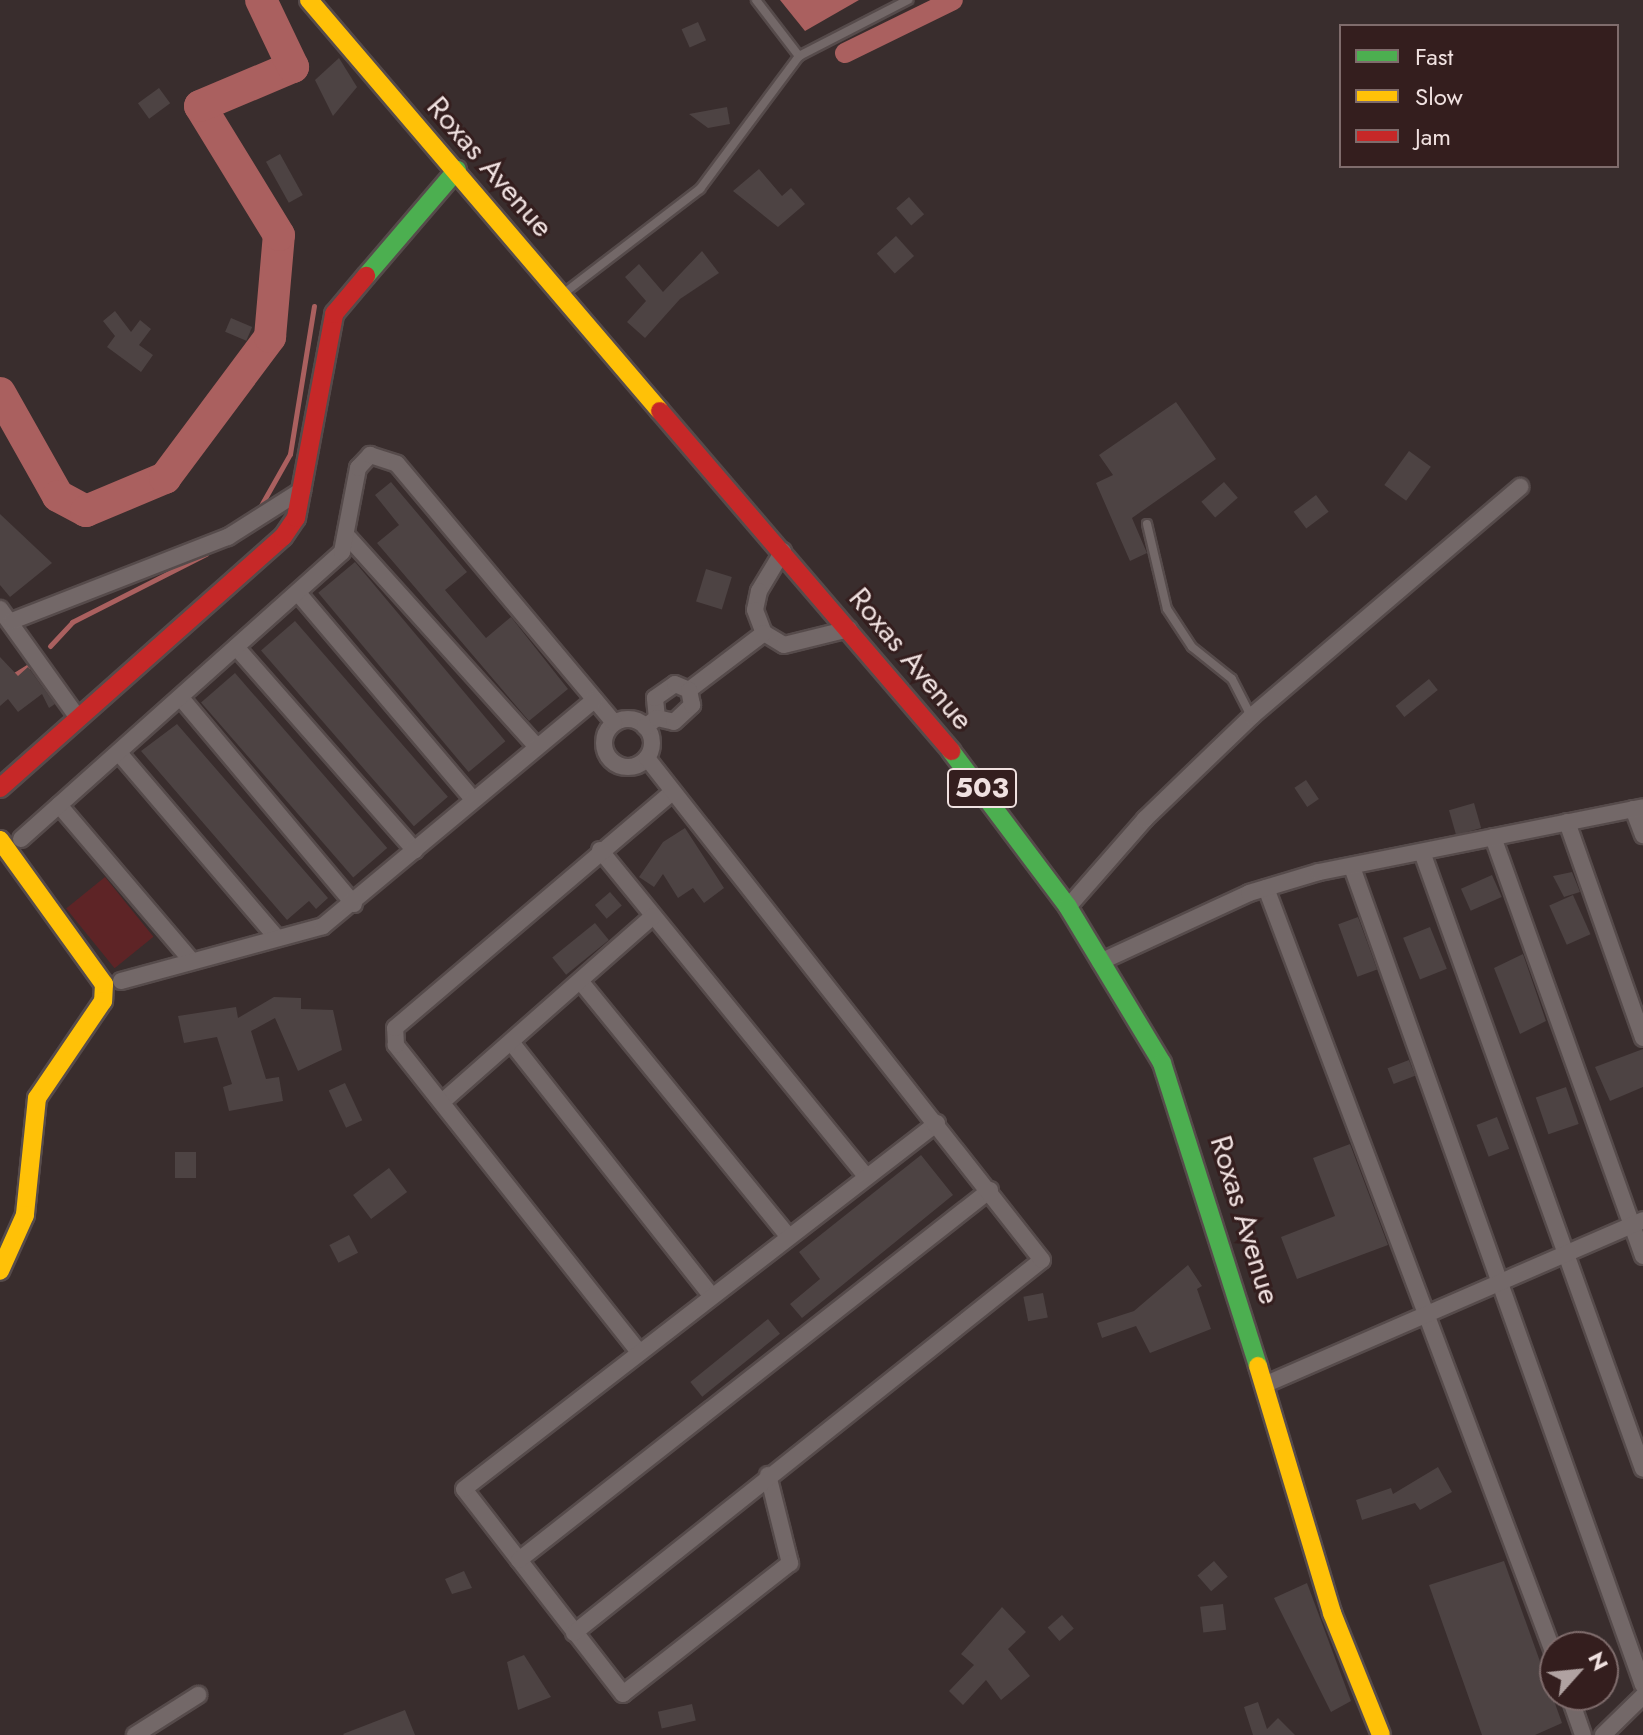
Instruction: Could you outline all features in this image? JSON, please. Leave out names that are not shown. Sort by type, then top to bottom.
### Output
[{"type":"main road","name":"Roxas Avenue","points":[[309,0],[979,784],[1068,907],[1162,1063],[1184,1118],[1332,1613],[1381,1735]]},
{"type":"main road","points":[[3,779],[78,718],[283,537],[302,490],[334,314],[457,170]]},
{"type":"main road","points":[[0,840],[104,984],[103,1001],[37,1098],[25,1215],[0,1271]]},
{"type":"street","points":[[21,839],[298,593],[349,538],[358,468],[370,455],[389,456],[614,723]]},
{"type":"street","points":[[1068,907],[1145,819],[1252,716],[1520,487]]},
{"type":"street","points":[[78,718],[6,615],[228,537],[302,490]]},
{"type":"street","points":[[349,538],[536,746]]},
{"type":"street","points":[[783,551],[759,591],[755,610],[764,633],[784,645],[849,629]]},
{"type":"street","points":[[298,593],[473,799]]},
{"type":"street","points":[[689,690],[764,633]]},
{"type":"street","points":[[236,647],[415,851]]},
{"type":"street","points":[[689,690],[675,684],[655,698],[651,722],[652,742],[647,758],[625,768],[610,760],[604,737],[614,723],[630,719],[651,722],[681,715],[692,705],[689,690]]},
{"type":"street","points":[[181,698],[354,904]]},
{"type":"street","points":[[121,981],[323,926],[354,904],[473,799],[594,700]]},
{"type":"street","points":[[119,753],[277,938]]},
{"type":"street","points":[[574,1633],[768,1475],[1042,1260],[937,1123],[671,793],[647,758]]},
{"type":"street","points":[[639,1352],[396,1045],[395,1028],[600,850],[671,793]]},
{"type":"street","points":[[59,805],[192,961]]},
{"type":"street","points":[[1100,962],[1266,888],[1352,867],[1638,808],[1643,835]]},
{"type":"street","points":[[1567,822],[1643,1038]]},
{"type":"street","points":[[1493,837],[1637,1222],[1643,1256]]},
{"type":"street","points":[[600,850],[865,1175]]},
{"type":"street","points":[[1422,852],[1563,1254],[1643,1469]]},
{"type":"street","points":[[1352,867],[1643,1685]]},
{"type":"street","points":[[1266,888],[1545,1631]]},
{"type":"street","points":[[442,1102],[653,916]]},
{"type":"street","points":[[581,982],[787,1235]]},
{"type":"street","points":[[511,1042],[711,1295]]},
{"type":"street","points":[[768,1475],[790,1563],[623,1694],[464,1489],[787,1235],[937,1123]]},
{"type":"street","points":[[519,1560],[990,1190]]},
{"type":"street","points":[[1264,1385],[1427,1317],[1637,1222]]},
{"type":"street","points":[[135,1735],[198,1695]]},
{"type":"street","points":[[1603,1735],[1643,1696]]},
{"type":"street","points":[[1575,1711],[1583,1735]]},
{"type":"lane","points":[[756,0],[799,56]]},
{"type":"lane","points":[[562,295],[700,189],[799,56],[908,0]]},
{"type":"lane","points":[[1147,524],[1167,609],[1192,647],[1232,679],[1252,716]]},
{"type":"shaded area","points":[[780,0],[859,0],[805,31]]},
{"type":"shaded area","points":[[105,877],[153,937],[115,968],[66,908]]},
{"type":"building","points":[[698,22],[706,40],[690,48],[682,29]]},
{"type":"building","points":[[339,58],[357,87],[333,116],[315,80]]},
{"type":"building","points":[[159,88],[170,103],[149,119],[138,103]]},
{"type":"building","points":[[727,107],[730,124],[708,128],[689,114]]},
{"type":"building","points":[[280,154],[303,195],[289,203],[266,162]]},
{"type":"building","points":[[759,169],[782,196],[791,188],[805,204],[778,227],[733,191]]},
{"type":"building","points":[[909,197],[924,214],[911,226],[896,208]]},
{"type":"building","points":[[896,236],[914,256],[895,273],[877,253]]},
{"type":"building","points":[[702,251],[719,273],[680,299],[645,338],[627,322],[646,301],[625,277],[639,264],[663,292]]},
{"type":"building","points":[[115,311],[131,332],[140,320],[151,329],[139,345],[153,355],[141,372],[107,347],[115,336],[103,321]]},
{"type":"building","points":[[231,318],[252,327],[246,341],[225,332]]},
{"type":"building","points":[[1176,402],[1216,459],[1132,518],[1147,553],[1130,561],[1096,483],[1113,475],[1099,455]]},
{"type":"building","points":[[1409,451],[1431,467],[1406,501],[1384,485]]},
{"type":"building","points":[[391,482],[467,572],[445,590],[486,638],[511,617],[568,689],[529,721],[377,543],[399,525],[375,495]]},
{"type":"building","points":[[1224,482],[1238,498],[1215,518],[1201,502]]},
{"type":"building","points":[[1316,495],[1329,512],[1306,529],[1294,512]]},
{"type":"building","points":[[0,514],[52,563],[10,597],[0,585]]},
{"type":"building","points":[[355,562],[505,741],[469,772],[318,593]]},
{"type":"building","points":[[706,569],[732,577],[722,609],[696,602]]},
{"type":"building","points":[[295,621],[448,797],[414,826],[261,651]]},
{"type":"building","points":[[0,657],[18,676],[28,667],[55,704],[49,708],[42,694],[18,712],[8,699],[0,706]]},
{"type":"building","points":[[235,673],[387,848],[353,878],[201,703]]},
{"type":"building","points":[[1429,679],[1438,690],[1404,717],[1396,706]]},
{"type":"building","points":[[177,724],[328,898],[316,909],[309,901],[287,920],[141,751]]},
{"type":"building","points":[[1306,780],[1319,799],[1307,807],[1294,788]]},
{"type":"building","points":[[1474,803],[1481,828],[1456,835],[1449,810]]},
{"type":"building","points":[[685,828],[724,888],[704,903],[693,888],[678,898],[663,874],[654,887],[639,877],[663,842]]},
{"type":"building","points":[[1572,872],[1580,892],[1564,897],[1553,876]]},
{"type":"building","points":[[1492,875],[1502,897],[1471,911],[1461,889]]},
{"type":"building","points":[[610,892],[622,906],[607,919],[595,905]]},
{"type":"building","points":[[1573,895],[1590,934],[1567,945],[1549,906]]},
{"type":"building","points":[[1358,917],[1377,970],[1357,977],[1338,924]]},
{"type":"building","points":[[595,923],[609,940],[566,975],[552,958]]},
{"type":"building","points":[[1430,927],[1447,969],[1420,980],[1403,938]]},
{"type":"building","points":[[1523,954],[1546,1021],[1520,1034],[1494,968]]},
{"type":"building","points":[[274,997],[301,998],[301,1009],[333,1010],[342,1050],[298,1071],[275,1018],[251,1031],[266,1079],[279,1077],[283,1101],[229,1111],[223,1087],[232,1084],[217,1037],[184,1043],[178,1016],[236,1007],[238,1018]]},
{"type":"building","points":[[1643,1049],[1643,1087],[1610,1101],[1595,1067]]},
{"type":"building","points":[[1409,1060],[1415,1076],[1394,1084],[1388,1068]]},
{"type":"building","points":[[345,1083],[362,1120],[346,1128],[329,1091]]},
{"type":"building","points":[[1566,1087],[1579,1124],[1548,1134],[1536,1097]]},
{"type":"building","points":[[1497,1117],[1509,1149],[1489,1157],[1476,1125]]},
{"type":"building","points":[[1350,1144],[1388,1245],[1297,1279],[1281,1237],[1335,1216],[1313,1158]]},
{"type":"building","points":[[175,1152],[196,1152],[196,1178],[175,1178]]},
{"type":"building","points":[[921,1155],[953,1195],[802,1318],[790,1304],[820,1279],[799,1252]]},
{"type":"building","points":[[389,1168],[407,1192],[371,1219],[353,1195]]},
{"type":"building","points":[[349,1235],[358,1253],[338,1263],[329,1245]]},
{"type":"building","points":[[1188,1265],[1202,1286],[1197,1289],[1211,1329],[1150,1353],[1136,1326],[1102,1338],[1097,1323],[1134,1311]]},
{"type":"building","points":[[1043,1293],[1048,1318],[1028,1321],[1023,1297]]},
{"type":"building","points":[[768,1319],[780,1334],[702,1397],[690,1382]]},
{"type":"building","points":[[1438,1467],[1452,1492],[1420,1510],[1415,1503],[1362,1520],[1356,1500],[1391,1488],[1393,1494]]},
{"type":"building","points":[[1214,1561],[1228,1577],[1211,1591],[1197,1575]]},
{"type":"building","points":[[1504,1561],[1539,1659],[1539,1711],[1558,1711],[1562,1723],[1535,1735],[1482,1735],[1429,1585]]},
{"type":"building","points":[[464,1571],[472,1588],[452,1594],[445,1579]]},
{"type":"building","points":[[1307,1583],[1351,1701],[1331,1712],[1274,1598]]},
{"type":"building","points":[[1223,1604],[1226,1630],[1203,1633],[1200,1607]]},
{"type":"building","points":[[1002,1607],[1026,1632],[1008,1649],[1030,1676],[1001,1700],[986,1680],[963,1705],[949,1691],[974,1665],[961,1654]]},
{"type":"building","points":[[1062,1615],[1074,1629],[1059,1641],[1048,1627]]},
{"type":"building","points":[[524,1655],[551,1697],[518,1710],[507,1662]]},
{"type":"building","points":[[1258,1702],[1267,1729],[1278,1718],[1295,1735],[1253,1735],[1244,1707]]},
{"type":"building","points":[[692,1704],[696,1721],[662,1728],[658,1712]]},
{"type":"building","points":[[405,1710],[415,1735],[343,1734]]},
{"type":"waterway","points":[[0,393],[58,496],[86,511],[165,478],[270,337],[279,235],[200,106],[293,67],[261,0]]},
{"type":"waterway","points":[[845,53],[953,0]]},
{"type":"waterway","points":[[259,509],[290,454],[314,306]]},
{"type":"waterway","points":[[50,646],[72,622],[206,554]]},
{"type":"waterway","points":[[0,684],[33,663]]},
{"type":"traffic: fast","points":[[366,276],[457,170]]},
{"type":"traffic: fast","points":[[951,751],[1068,907],[1162,1063],[1258,1366]]},
{"type":"traffic: slow","points":[[309,0],[660,411]]},
{"type":"traffic: slow","points":[[0,840],[104,984],[103,1001],[37,1098],[25,1215],[0,1271]]},
{"type":"traffic: slow","points":[[1258,1366],[1332,1613],[1381,1735]]},
{"type":"traffic: jam","points":[[0,788],[283,537],[296,518],[334,314],[366,276]]},
{"type":"traffic: jam","points":[[660,411],[951,751]]}]
